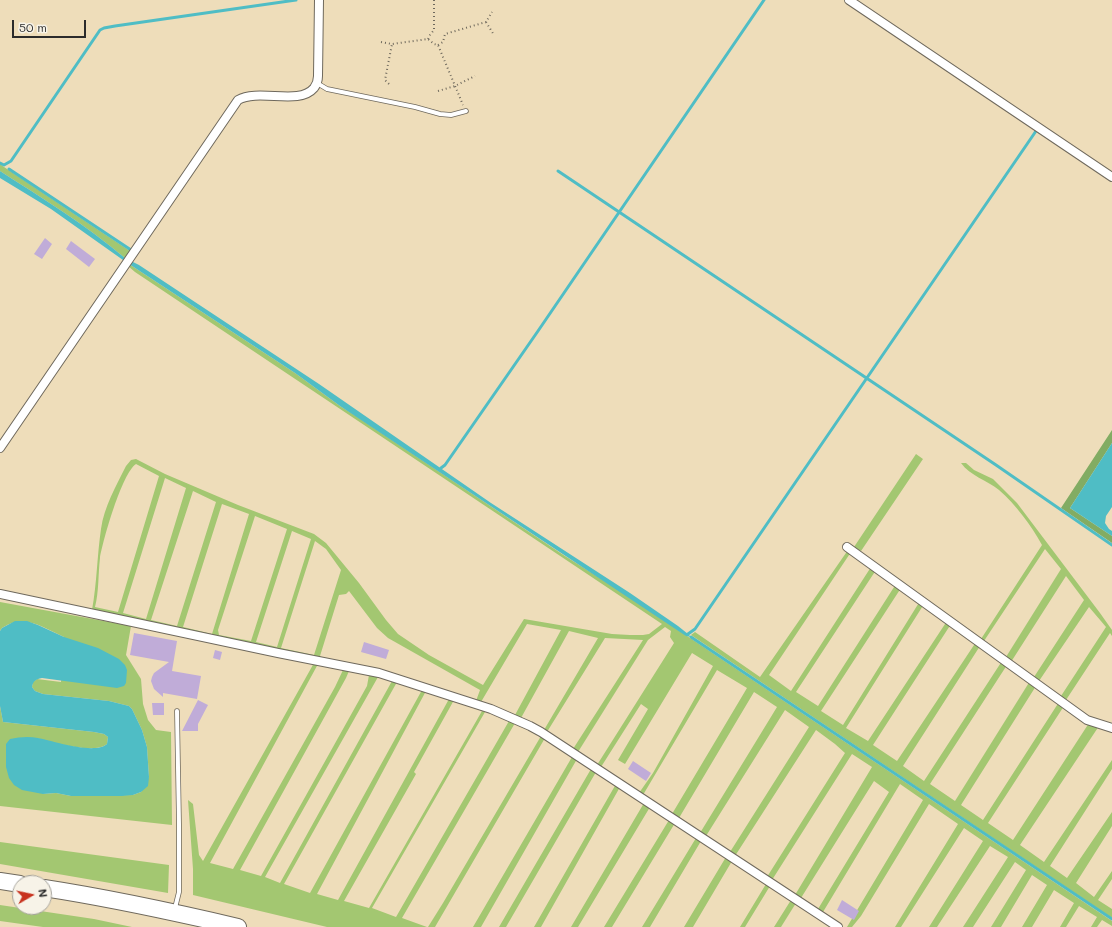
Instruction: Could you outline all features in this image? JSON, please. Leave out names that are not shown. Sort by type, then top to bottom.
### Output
[{"type":"highway","points":[[0,881],[12,883]]},
{"type":"highway","points":[[52,889],[238,927]]},
{"type":"street","points":[[0,448],[238,100],[251,95],[300,95],[314,88],[317,83],[318,76],[319,0]]},
{"type":"street","points":[[849,0],[1112,177]]},
{"type":"street","points":[[848,547],[1087,720],[1112,728]]},
{"type":"street","points":[[0,594],[379,673],[449,695],[505,715],[530,726],[580,757],[838,927]]},
{"type":"lane","points":[[317,83],[327,88],[415,107],[440,114],[451,115],[466,111]]},
{"type":"lane","points":[[174,913],[179,892],[180,824],[177,711]]},
{"type":"path","points":[[428,39],[434,30],[434,0]]},
{"type":"path","points":[[438,45],[443,42],[445,34],[486,22],[492,12]]},
{"type":"path","points":[[486,22],[494,35]]},
{"type":"path","points":[[381,42],[392,44],[428,39],[434,44],[438,45],[466,111]]},
{"type":"path","points":[[389,84],[385,80],[385,77],[392,44]]},
{"type":"path","points":[[438,90],[455,86],[475,76]]},
{"type":"green space","points":[[0,164],[130,251],[125,258],[79,223],[0,171]]},
{"type":"green space","points":[[129,264],[295,373],[340,406],[614,587],[1054,882],[1112,921],[1112,926],[1102,920],[1097,927],[1091,927],[1097,917],[1079,906],[1066,927],[1060,927],[1074,903],[1054,890],[1032,927],[1022,927],[1047,885],[1032,875],[1001,927],[991,927],[1026,870],[1015,862],[973,927],[963,927],[1008,857],[990,846],[937,927],[929,927],[983,841],[964,828],[901,927],[895,927],[958,824],[929,804],[861,916],[852,927],[847,927],[923,800],[900,784],[823,912],[818,909],[889,792],[874,781],[801,898],[795,895],[872,767],[852,754],[772,880],[767,877],[845,753],[816,730],[735,856],[730,852],[809,727],[785,710],[706,836],[700,833],[777,707],[754,692],[679,818],[672,814],[747,688],[717,670],[643,795],[639,793],[653,773],[713,666],[692,653],[625,764],[618,760],[648,709],[641,704],[601,767],[597,765],[674,643],[670,637],[671,631],[665,627],[648,640],[578,752],[573,749],[643,640],[605,638],[547,732],[544,730],[598,638],[569,631],[521,718],[515,715],[561,630],[527,624],[481,702],[476,701],[480,690],[388,638],[377,628],[349,591],[346,594],[339,595],[320,656],[326,660],[92,610],[100,539],[105,513],[126,466],[131,460],[136,459],[165,474],[238,505],[314,534],[326,543],[398,634],[429,655],[483,685],[524,619],[612,634],[630,635],[649,634],[662,624],[128,266]],"holes":[[[136,464],[159,476],[118,612],[95,607],[100,558],[105,537],[119,493],[131,470]],[[165,478],[186,488],[146,619],[123,613]],[[193,491],[216,502],[177,626],[151,620]],[[222,504],[249,514],[212,634],[183,627]],[[255,516],[287,529],[251,641],[219,635],[218,630]],[[292,531],[311,539],[277,647],[256,642]],[[315,541],[326,549],[341,570],[314,655],[281,648]]]},
{"type":"green space","points":[[1112,430],[1112,443],[1070,508],[1112,536],[1112,543],[1061,508]]},
{"type":"green space","points":[[916,454],[923,459],[861,551],[854,547]]},
{"type":"green space","points":[[961,463],[966,463],[974,470],[993,479],[1017,503],[1112,630],[1112,636],[1110,633],[1066,700],[1061,696],[1106,627],[1089,607],[1039,681],[1034,677],[1084,600],[1066,576],[1011,662],[1006,657],[1061,569],[1045,549],[984,641],[981,639],[1042,545],[1023,516],[1011,502],[999,490],[974,475]]},
{"type":"green space","points":[[848,550],[851,552],[769,675],[791,691],[871,567],[876,570],[796,692],[818,706],[896,584],[901,588],[821,711],[843,725],[920,601],[924,604],[846,728],[868,741],[947,621],[951,624],[873,745],[897,761],[976,642],[980,646],[903,766],[924,781],[1002,661],[1007,665],[930,784],[955,801],[1030,681],[1036,686],[961,805],[983,820],[1059,702],[1064,706],[988,823],[1013,840],[1089,723],[1099,726],[1020,845],[1044,862],[1112,760],[1112,769],[1050,866],[1067,878],[1112,812],[1112,826],[1076,883],[1094,897],[1112,871],[1112,879],[1098,900],[1112,909],[1112,918],[691,635],[695,632],[760,677]]},
{"type":"green space","points":[[0,602],[131,626],[126,655],[141,679],[143,704],[148,720],[156,730],[171,732],[172,825],[0,806],[0,706],[3,722],[94,732],[104,734],[108,737],[107,744],[101,747],[93,748],[73,747],[36,738],[43,794],[56,793],[71,796],[133,795],[141,792],[149,777],[147,747],[142,730],[132,709],[129,706],[109,701],[43,694],[35,691],[32,687],[33,682],[37,679],[61,682],[64,637],[29,622],[14,622],[2,628],[0,631]]},
{"type":"green space","points":[[314,663],[318,664],[210,863],[233,869],[335,687],[343,670],[349,671],[240,870],[261,876],[367,686],[369,675],[378,677],[265,877],[280,883],[392,681],[397,682],[284,884],[310,893],[422,690],[426,691],[317,894],[338,900],[449,699],[454,700],[414,772],[416,774],[344,901],[369,908],[482,711],[485,712],[372,908],[396,917],[509,721],[515,723],[402,918],[427,927],[327,927],[193,895],[193,869],[188,800],[193,804],[199,855],[203,861]]},
{"type":"green space","points":[[541,736],[545,738],[435,927],[428,927],[443,903]]},
{"type":"green space","points":[[572,757],[577,759],[481,927],[473,927]]},
{"type":"green space","points":[[591,769],[596,772],[506,927],[499,927]]},
{"type":"green space","points":[[616,784],[620,787],[541,927],[534,927]]},
{"type":"green space","points":[[644,803],[650,807],[578,927],[571,927]]},
{"type":"green space","points":[[669,820],[675,823],[612,927],[604,927]]},
{"type":"green space","points":[[696,838],[701,841],[650,927],[642,927]]},
{"type":"green space","points":[[0,842],[169,865],[168,893],[0,864]]},
{"type":"green space","points":[[726,857],[732,861],[693,927],[684,927]]},
{"type":"green space","points":[[766,884],[770,886],[745,927],[740,927]]},
{"type":"green space","points":[[791,900],[796,903],[781,927],[774,927]]},
{"type":"green space","points":[[0,905],[12,907],[12,915],[52,915],[52,913],[94,919],[132,927],[43,927],[0,921]]},
{"type":"water","points":[[0,171],[79,223],[125,258],[123,260],[51,209],[0,178]]},
{"type":"water","points":[[131,261],[319,384],[491,503],[630,593],[678,626],[691,637],[686,636],[340,406],[295,373],[129,264]]},
{"type":"water","points":[[1112,443],[1112,507],[1106,516],[1105,523],[1112,531],[1112,536],[1070,508]]},
{"type":"water","points":[[15,621],[27,621],[64,637],[98,648],[119,659],[125,665],[127,670],[126,683],[124,686],[117,688],[42,678],[35,681],[32,687],[35,691],[43,694],[109,701],[129,706],[132,709],[142,730],[147,747],[149,777],[148,786],[141,792],[133,795],[122,796],[71,796],[56,793],[43,794],[22,790],[14,785],[9,778],[6,767],[6,744],[10,739],[35,737],[84,748],[93,748],[101,747],[107,744],[108,737],[104,734],[94,732],[3,722],[0,706],[0,631],[2,628]]},
{"type":"building","points":[[45,238],[52,244],[42,259],[34,254]]},
{"type":"building","points":[[71,241],[95,259],[89,267],[66,249]]},
{"type":"building","points":[[134,633],[177,641],[172,671],[201,676],[197,699],[163,693],[163,697],[154,689],[151,681],[154,673],[169,662],[130,655]]},
{"type":"building","points":[[364,642],[389,650],[386,659],[361,652]]},
{"type":"building","points":[[215,650],[222,652],[220,660],[213,658]]},
{"type":"building","points":[[198,700],[208,705],[198,724],[198,731],[182,731]]},
{"type":"building","points":[[152,703],[164,703],[164,715],[153,715]]},
{"type":"building","points":[[633,761],[651,773],[646,781],[628,769]]},
{"type":"building","points":[[842,900],[859,911],[854,920],[837,910]]},
{"type":"waterway","points":[[0,163],[4,165],[11,161],[100,30],[115,26],[296,0]]},
{"type":"waterway","points":[[441,468],[445,465],[538,331],[764,0]]},
{"type":"waterway","points":[[688,634],[695,629],[1036,131]]},
{"type":"waterway","points":[[9,169],[131,250]]},
{"type":"waterway","points":[[558,171],[996,465],[1112,545]]},
{"type":"waterway","points":[[691,637],[1112,919]]}]
